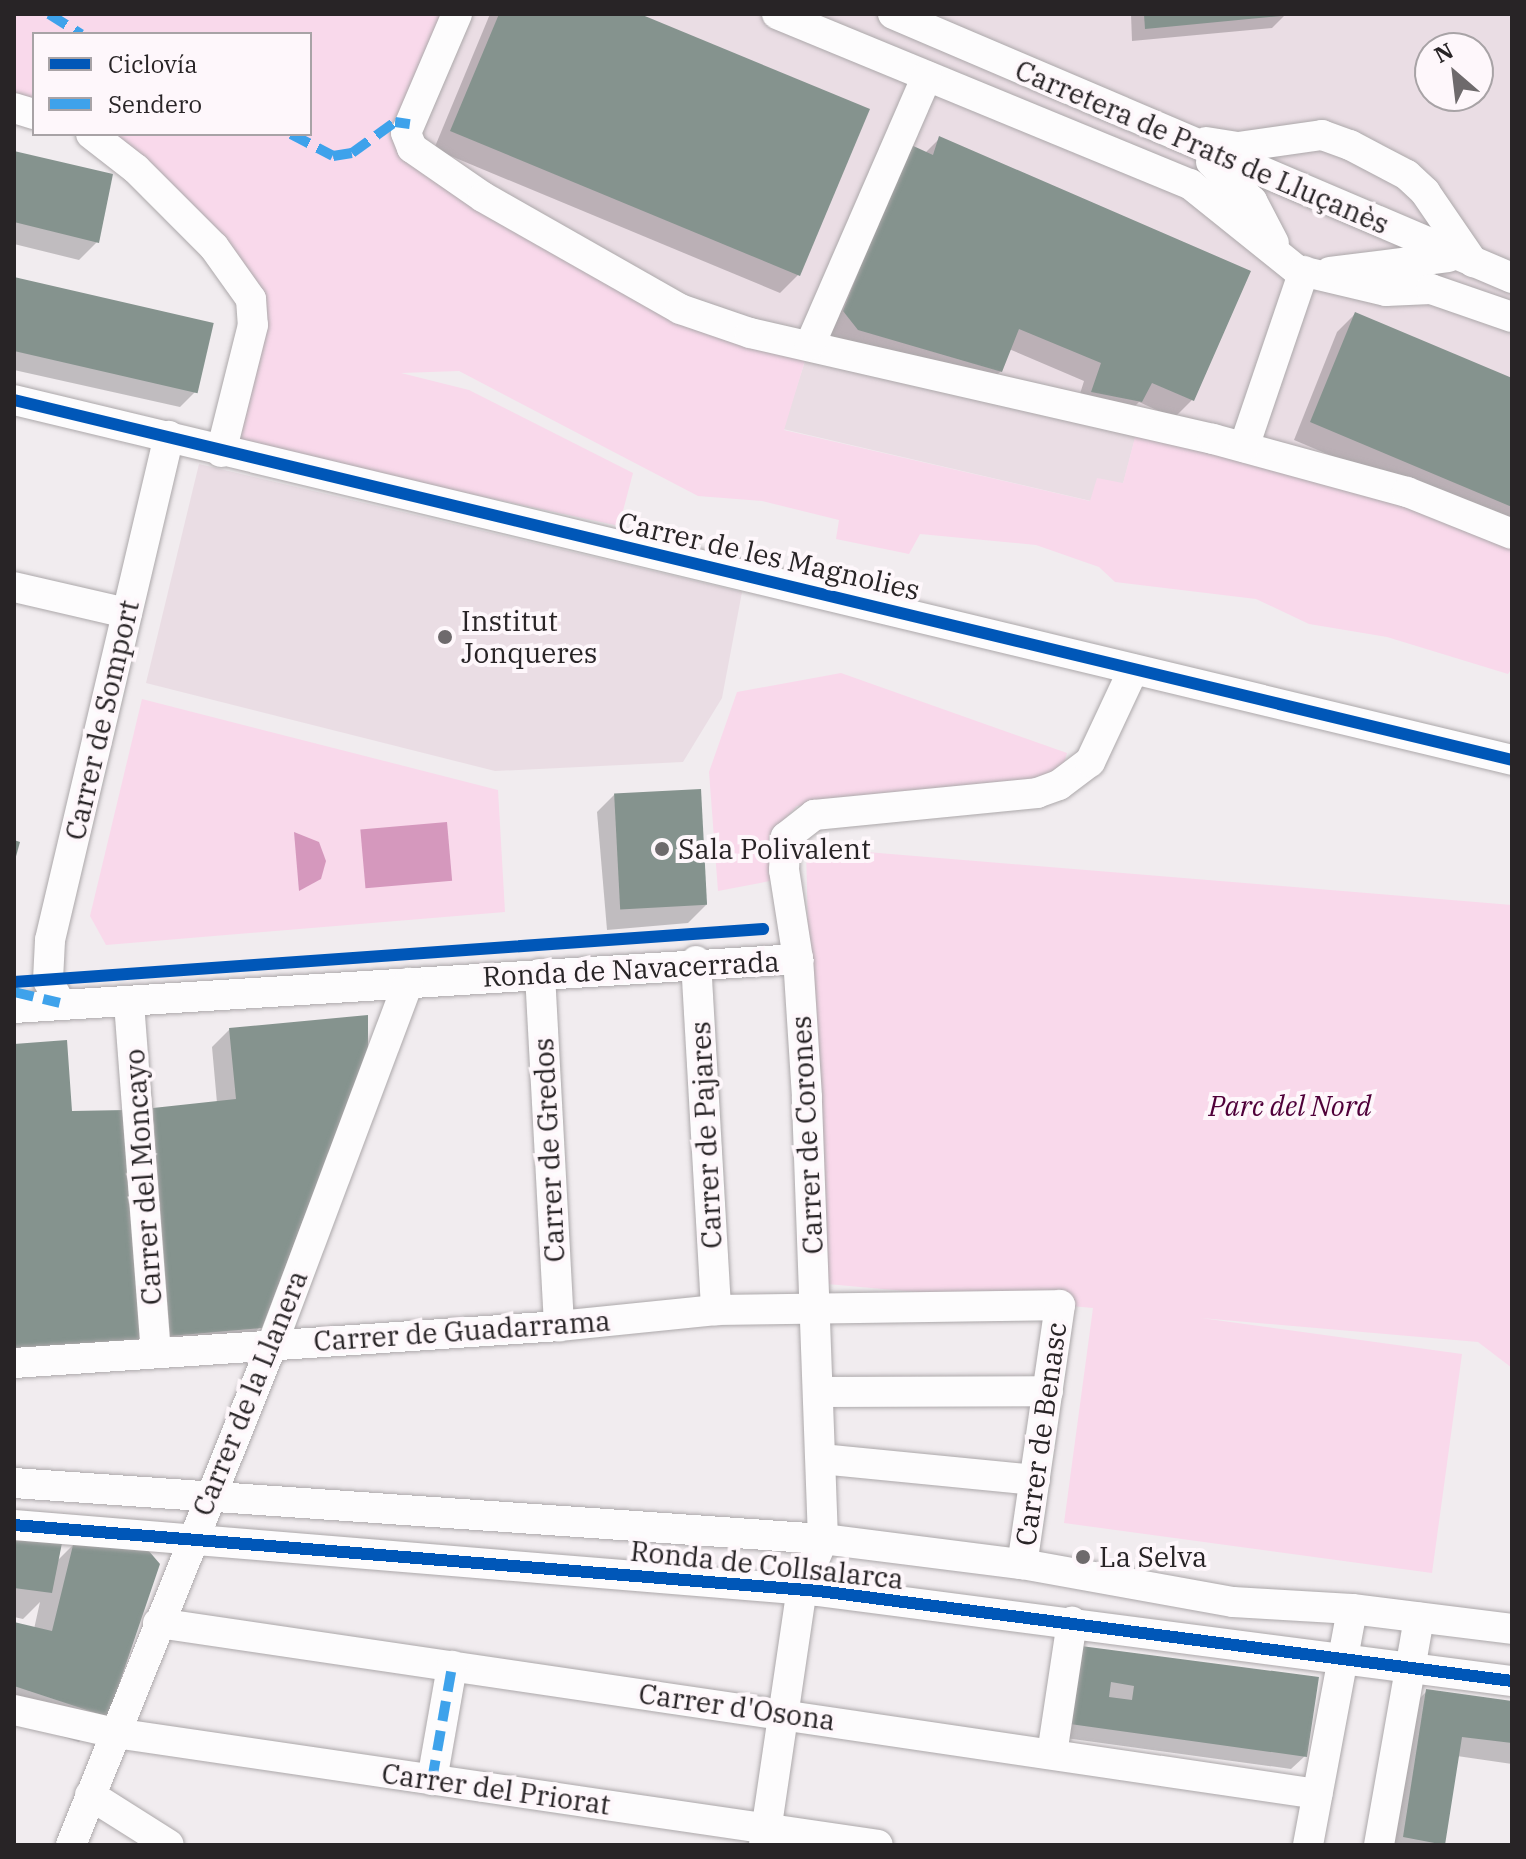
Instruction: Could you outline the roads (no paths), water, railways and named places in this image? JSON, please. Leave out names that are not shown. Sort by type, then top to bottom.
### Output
[{"type":"street","points":[[457,14],[406,133],[412,148],[483,197],[680,309],[750,333],[1244,447],[1407,492],[1512,534]]},
{"type":"street","name":"Carretera de Prats de Lluçanès","points":[[777,14],[1190,184],[1286,265],[1386,291],[1431,289],[1512,317]]},
{"type":"street","name":"Carretera de Prats de Lluçanès","points":[[893,14],[1172,137],[1512,278]]},
{"type":"street","points":[[810,345],[927,76]]},
{"type":"street","points":[[1172,137],[1238,147],[1322,135],[1350,145],[1407,175],[1444,216],[1473,262]]},
{"type":"street","points":[[94,136],[136,169],[214,247],[251,299],[253,325],[221,452]]},
{"type":"street","points":[[1172,137],[1231,177],[1252,201],[1286,260],[1304,271],[1337,272],[1426,256],[1473,262]]},
{"type":"street","points":[[1272,239],[1257,192],[1258,173],[1269,158],[1308,137]]},
{"type":"street","points":[[1244,447],[1304,271]]},
{"type":"street","name":"Carrer de les Magnolies","points":[[14,400],[1512,760]]},
{"type":"street","name":"Carrer de Somport","points":[[60,1003],[48,980],[50,940],[169,436]]},
{"type":"street","points":[[14,587],[127,613]]},
{"type":"street","name":"Ronda de Navacerrada","points":[[14,1008],[60,1003],[129,1003],[696,961],[798,959],[784,853],[786,837],[797,824],[814,815],[1037,793],[1059,785],[1090,762],[1133,670]]},
{"type":"street","name":"Carrer de Corones","points":[[798,959],[823,1539]]},
{"type":"street","name":"Carrer de Pajares","points":[[696,961],[716,1310]]},
{"type":"street","name":"Carrer de Gredos","points":[[540,974],[559,1326]]},
{"type":"street","name":"Carrer de la Llanera","points":[[71,1845],[206,1499],[272,1345],[408,983]]},
{"type":"street","points":[[14,992],[60,1003]]},
{"type":"street","name":"Carrer del Moncayo","points":[[129,1003],[156,1351]]},
{"type":"street","name":"Carrer de Benasc","points":[[815,1312],[1060,1305],[1022,1564]]},
{"type":"street","name":"Carrer de Guadarrama","points":[[14,1363],[559,1326],[716,1310],[815,1312]]},
{"type":"street","points":[[818,1392],[1048,1391]]},
{"type":"street","points":[[821,1459],[1035,1480]]},
{"type":"street","name":"Ronda de Collsalarca","points":[[14,1483],[206,1499],[279,1498],[823,1539],[1022,1564],[1233,1602],[1352,1609],[1512,1629]]},
{"type":"street","name":"Ronda de Collsalarca","points":[[14,1525],[802,1589],[1512,1681]]},
{"type":"street","points":[[765,1837],[802,1589],[823,1539]]},
{"type":"street","points":[[1308,1845],[1352,1609]]},
{"type":"street","points":[[1379,1845],[1419,1617]]},
{"type":"street","points":[[1052,1754],[1072,1622]]},
{"type":"street","name":"Carrer d'Osona","points":[[158,1623],[1317,1794]]},
{"type":"street","points":[[432,1780],[452,1666]]},
{"type":"street","name":"Carrer del Priorat","points":[[14,1710],[115,1733],[432,1780],[765,1837],[878,1845]]},
{"type":"street","points":[[90,1795],[169,1845]]},
{"type":"place","name":"Institut Jonqueres","points":[[445,637]]},
{"type":"place","name":"Sala Polivalent","points":[[662,849]]},
{"type":"place","name":"La Selva","points":[[1083,1557]]},
{"type":"park label","name":"Parc del Nord","points":[[1290,1106]]}]
